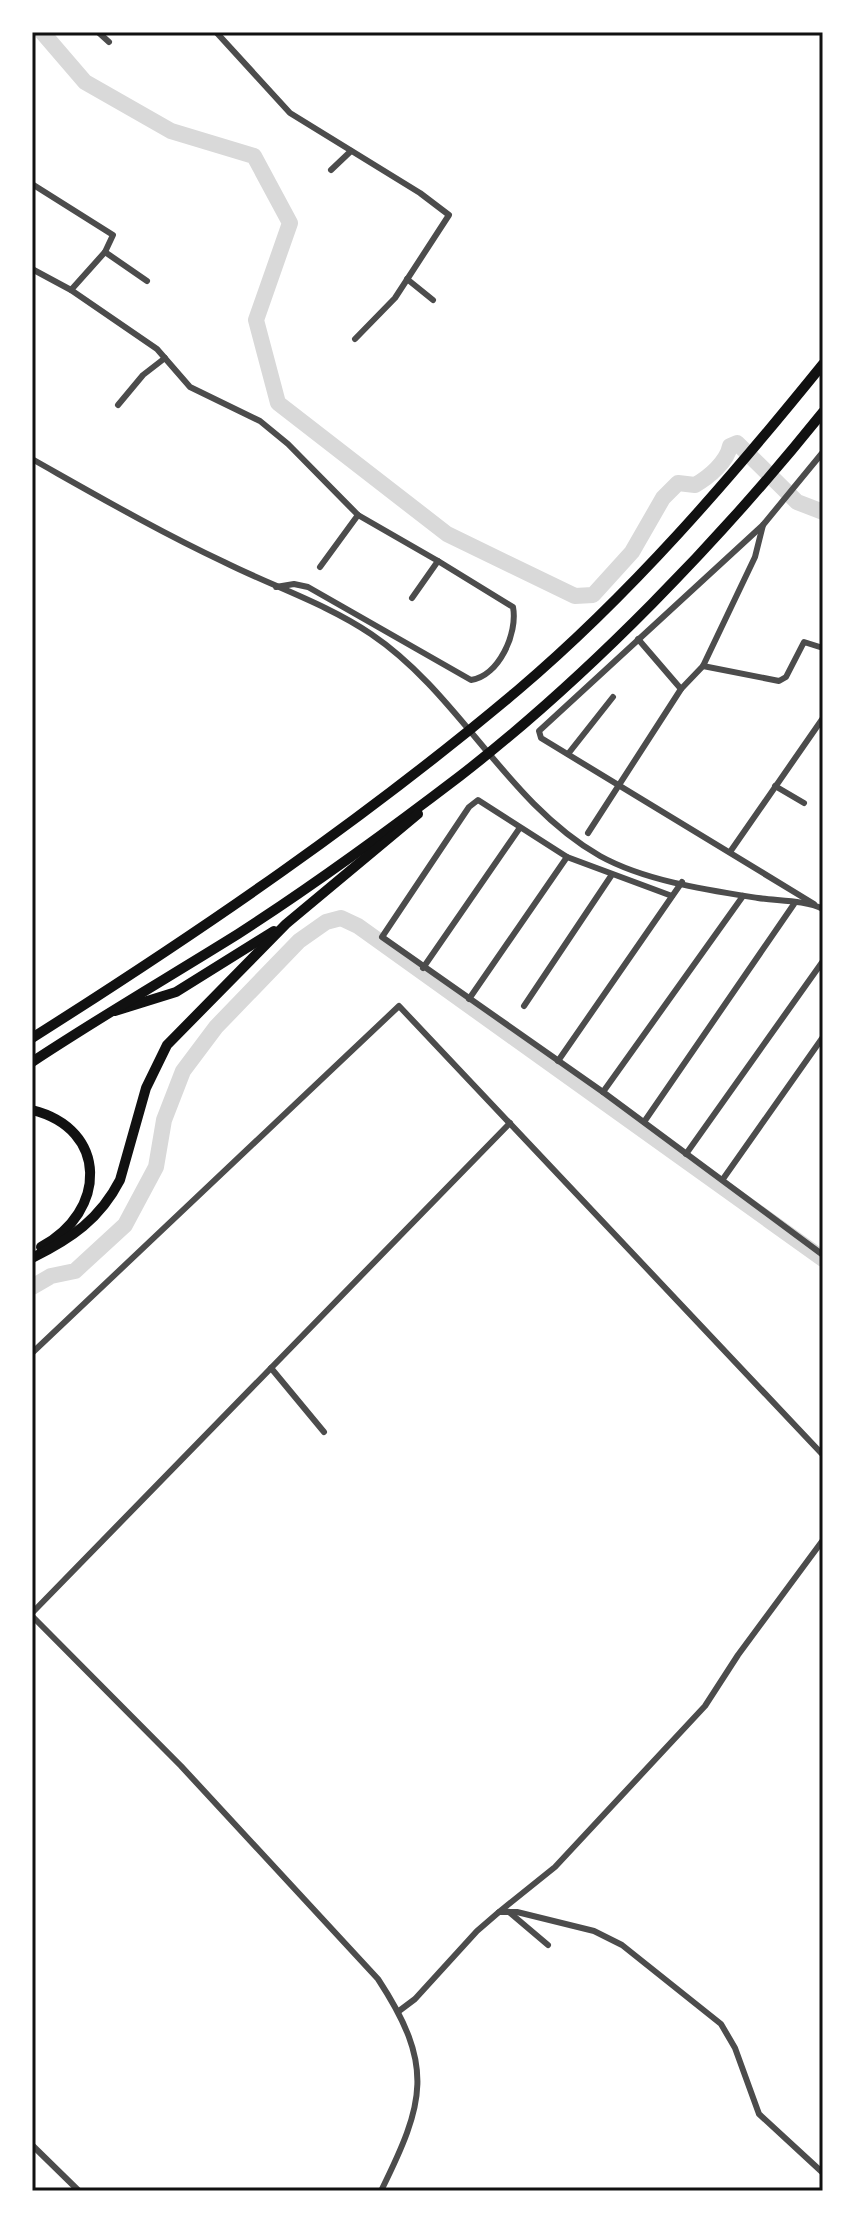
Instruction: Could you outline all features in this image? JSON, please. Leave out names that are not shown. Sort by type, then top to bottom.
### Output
[{"type":"highway","points":[[32,1038],[247,898],[356,819],[519,689],[632,582],[725,481],[823,364]]},
{"type":"highway","points":[[107,1012],[176,992],[286,924],[346,877],[535,712],[636,617],[749,500],[823,412]]},
{"type":"highway","points":[[32,1062],[107,1012],[239,933],[461,775]]},
{"type":"highway","points":[[32,1258],[65,1242],[99,1213],[120,1180],[146,1088],[167,1045],[286,924]]},
{"type":"highway","points":[[32,1110],[58,1120],[76,1137],[87,1159],[90,1188],[78,1219],[64,1233],[32,1251]]},
{"type":"street","points":[[98,32],[109,42]]},
{"type":"street","points":[[216,32],[286,109],[420,193],[449,215],[395,298],[355,339]]},
{"type":"street","points":[[331,170],[351,151]]},
{"type":"street","points":[[32,184],[113,235],[105,252],[71,290]]},
{"type":"street","points":[[105,252],[147,281]]},
{"type":"street","points":[[32,269],[71,290],[165,358],[190,387],[268,427],[358,515],[513,607],[508,644],[495,664],[478,679],[471,680],[308,587],[294,584],[276,587]]},
{"type":"street","points":[[407,279],[433,300]]},
{"type":"street","points":[[118,405],[143,375],[165,358]]},
{"type":"street","points":[[820,908],[541,738],[541,728],[763,525],[823,452]]},
{"type":"street","points":[[32,459],[180,541],[371,634],[403,659],[462,720],[535,807],[574,839],[633,870],[743,896],[820,908]]},
{"type":"street","points":[[320,567],[358,515]]},
{"type":"street","points":[[588,833],[681,689],[703,666],[755,557],[763,525]]},
{"type":"street","points":[[412,598],[438,561]]},
{"type":"street","points":[[638,639],[681,689]]},
{"type":"street","points":[[703,666],[779,681],[786,677],[804,642],[823,648]]},
{"type":"street","points":[[568,754],[613,697]]},
{"type":"street","points":[[730,852],[823,718]]},
{"type":"street","points":[[775,786],[804,803]]},
{"type":"street","points":[[672,896],[611,876],[567,857],[519,829],[481,800],[469,807],[383,934],[383,941],[603,1092],[823,1255]]},
{"type":"street","points":[[423,968],[519,829]]},
{"type":"street","points":[[469,999],[567,857]]},
{"type":"street","points":[[524,1006],[611,876]]},
{"type":"street","points":[[558,1061],[682,882]]},
{"type":"street","points":[[603,1092],[743,896]]},
{"type":"street","points":[[644,1122],[794,904]]},
{"type":"street","points":[[686,1154],[823,961]]},
{"type":"street","points":[[32,1353],[399,1006],[823,1455]]},
{"type":"street","points":[[723,1179],[823,1037]]},
{"type":"street","points":[[381,2191],[407,2140],[416,2112],[419,2082],[414,2048],[399,2011],[378,1979],[181,1766],[32,1615],[510,1123]]},
{"type":"street","points":[[271,1368],[324,1432]]},
{"type":"street","points":[[399,2011],[415,1999],[477,1931],[555,1867],[705,1706],[738,1655],[823,1540]]},
{"type":"street","points":[[499,1912],[594,1931],[622,1945],[721,2024],[735,2048],[759,2114],[823,2173]]},
{"type":"street","points":[[509,1912],[548,1945]]},
{"type":"street","points":[[32,2145],[79,2191]]},
{"type":"waterway","points":[[42,32],[85,82],[171,131],[254,156],[290,223],[256,320],[278,403],[447,534],[575,596],[593,595],[632,552],[663,498],[678,483],[695,485],[706,478],[721,463],[730,446],[737,443],[797,502],[823,512]]},
{"type":"waterway","points":[[32,1287],[51,1276],[75,1271],[125,1225],[156,1167],[164,1120],[183,1071],[216,1027],[299,941],[326,922],[341,918],[358,926],[823,1259]]}]
